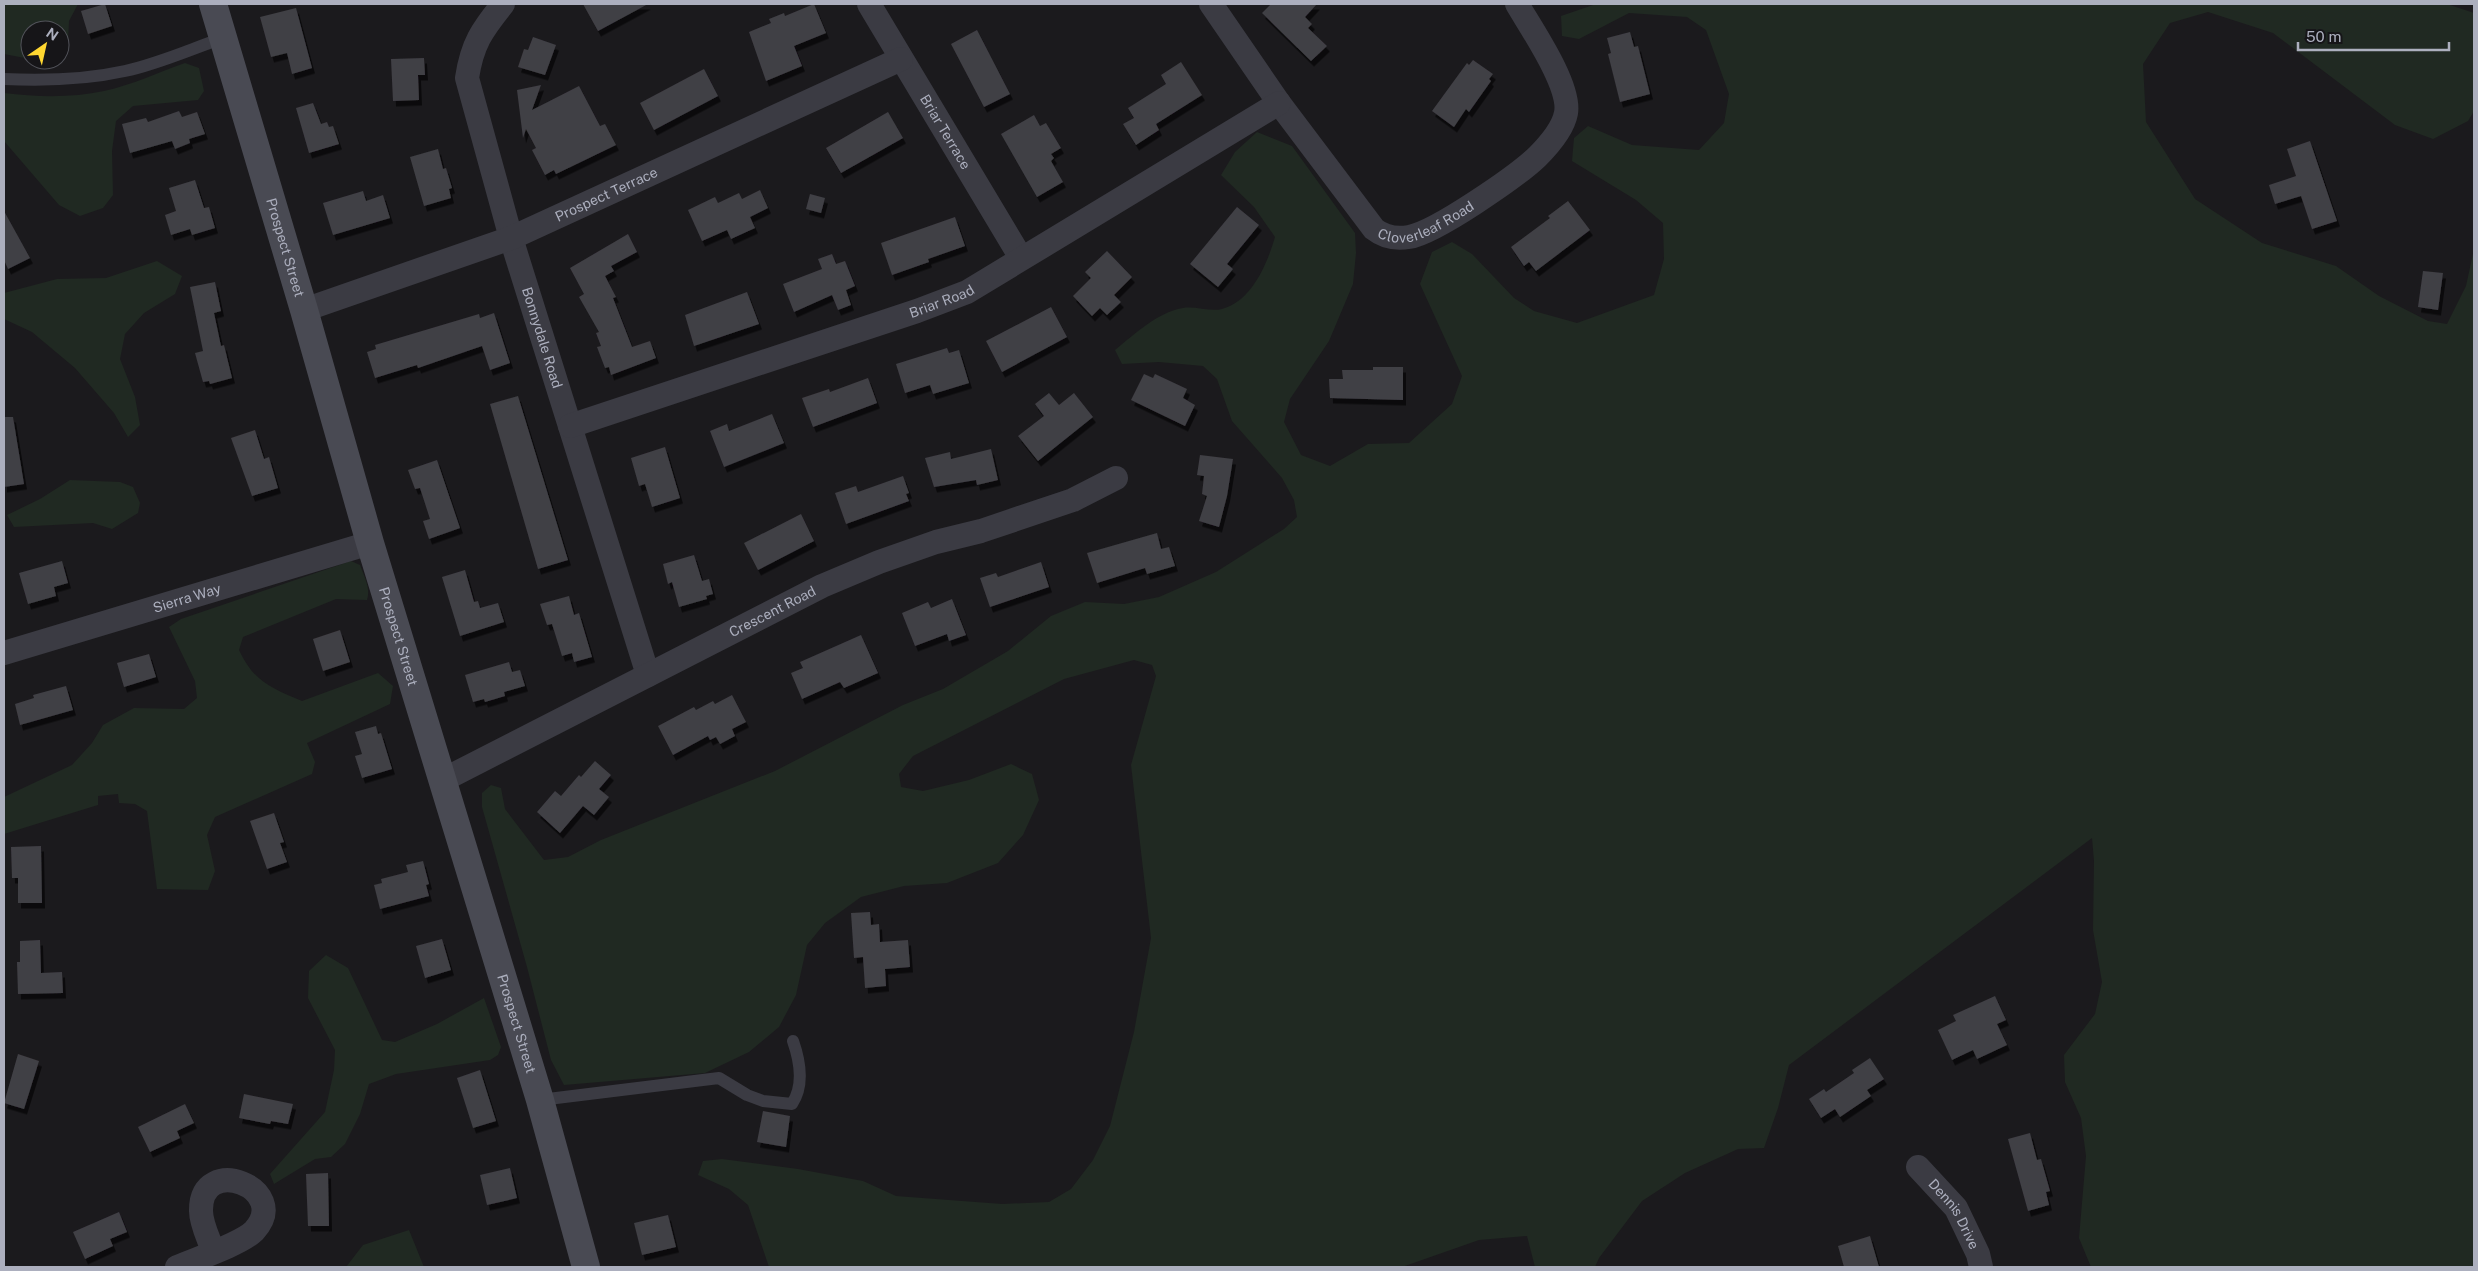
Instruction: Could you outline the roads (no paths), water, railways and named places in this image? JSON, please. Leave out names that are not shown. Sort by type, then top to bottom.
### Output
[{"type":"main road","name":"Prospect Street","points":[[213,4],[304,310],[370,543],[540,1100],[586,1267]]},
{"type":"street","name":"Bonnydale Road","points":[[503,4],[485,26],[471,53],[467,78],[511,238],[648,675]]},
{"type":"street","name":"Briar Terrace","points":[[870,4],[1021,258]]},
{"type":"street","name":"Cloverleaf Road","points":[[1211,4],[1279,103],[1374,229],[1380,234],[1395,238],[1410,237],[1433,229],[1522,170],[1552,139],[1564,121],[1567,111],[1562,84],[1517,4]]},
{"type":"street","name":"Prospect Terrace","points":[[304,310],[511,238],[901,59]]},
{"type":"street","name":"Briar Road","points":[[570,426],[934,305],[967,292],[1279,103]]},
{"type":"street","name":"Crescent Road","points":[[443,780],[838,579],[936,542],[1073,500],[1116,478]]},
{"type":"street","name":"Sierra Way","points":[[4,653],[370,543]]},
{"type":"street","name":"Dennis Drive","points":[[1918,1167],[1956,1208],[1978,1254],[1981,1267]]},
{"type":"street","points":[[178,1267],[213,1251]]},
{"type":"lane","points":[[4,80],[52,82],[84,79],[127,71],[223,38]]},
{"type":"lane","points":[[540,1100],[719,1078],[747,1095],[763,1101],[792,1104],[797,1097],[800,1071],[798,1055],[793,1041]]}]
